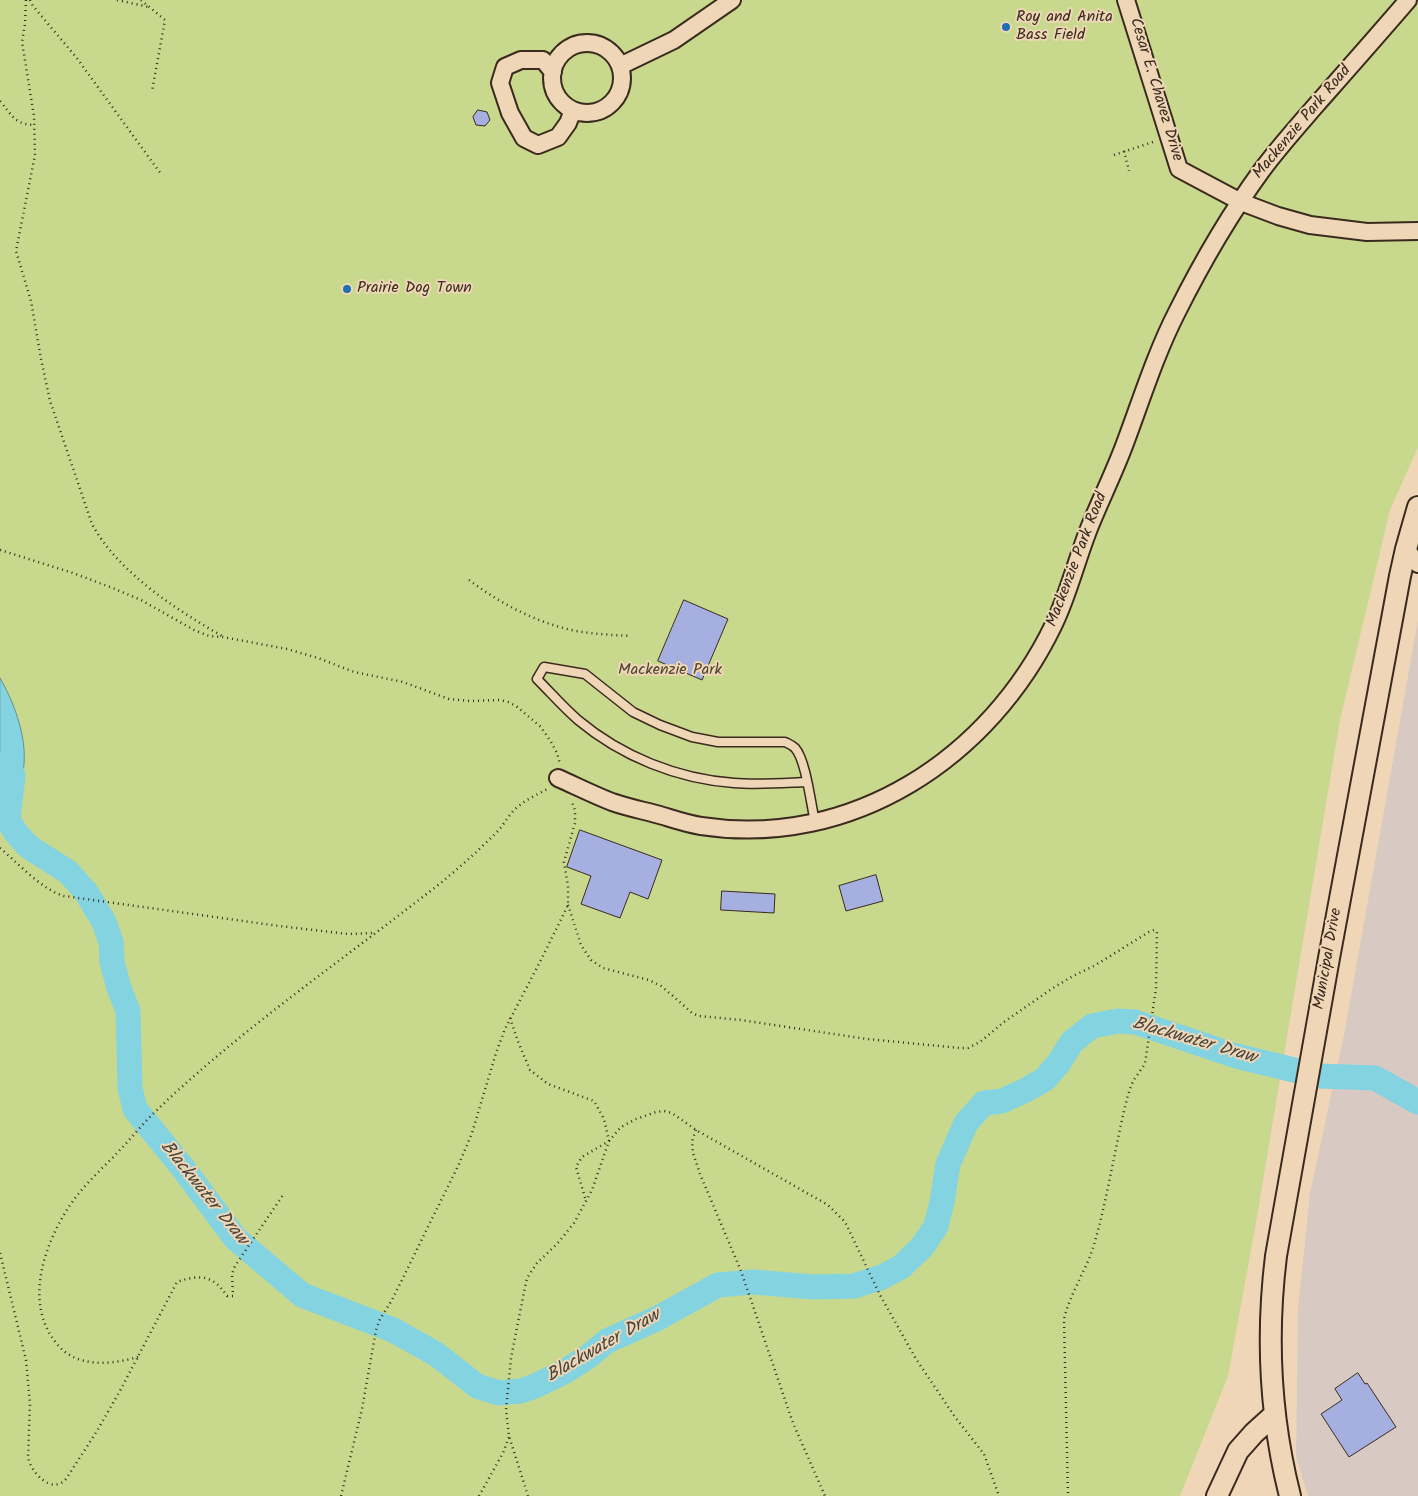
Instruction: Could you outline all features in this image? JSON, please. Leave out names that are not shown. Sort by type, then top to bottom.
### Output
[{"type":"street","points":[[620,66],[674,40],[732,0]]},
{"type":"street","name":"Cesar E. Chavez Drive","points":[[1126,0],[1179,169],[1241,202],[1278,216],[1310,224],[1367,232],[1418,231]]},
{"type":"street","name":"Mackenzie Park Road","points":[[558,778],[613,802],[704,827],[773,829],[815,822],[852,812],[882,800],[917,779],[964,743],[997,713],[1033,663],[1056,620],[1067,595],[1087,533],[1123,448],[1157,353],[1204,262],[1261,171],[1408,0]]},
{"type":"street","points":[[584,43],[596,44],[606,48],[615,56],[620,66],[622,77],[621,89],[611,103],[596,112],[585,113],[573,110],[556,95],[552,84],[552,72],[556,61],[563,52],[573,46],[584,43]]},
{"type":"street","points":[[552,72],[542,60],[520,60],[505,67],[500,82],[510,113],[524,138],[538,144],[558,137],[568,123],[573,110]]},
{"type":"street","name":"Municipal Drive","points":[[1290,1496],[1278,1439],[1272,1368],[1271,1298],[1276,1256],[1306,1086],[1412,557],[1418,507]]},
{"type":"street","points":[[1217,1496],[1238,1451],[1275,1414]]},
{"type":"lane","points":[[806,782],[735,783],[704,779],[663,768],[624,752],[598,736],[577,719],[537,679],[544,667],[585,674],[634,712],[660,725],[692,737],[718,742],[785,742],[797,750],[802,762],[815,822]]},
{"type":"path","points":[[26,0],[23,51],[29,78],[35,155],[16,251],[17,260],[31,301],[50,401],[92,524],[107,547],[148,587],[223,637]]},
{"type":"path","points":[[30,0],[76,57],[161,174]]},
{"type":"path","points":[[117,0],[150,8]]},
{"type":"path","points":[[141,0],[165,20],[152,91]]},
{"type":"path","points":[[0,100],[18,122],[34,125]]},
{"type":"path","points":[[1114,155],[1169,137]]},
{"type":"path","points":[[1124,151],[1129,170]]},
{"type":"path","points":[[0,550],[101,583],[141,600],[194,630],[209,636],[223,637],[301,653],[354,672],[403,682],[449,699],[470,701],[500,700],[508,702],[530,717],[541,728],[552,742],[560,764],[558,778],[553,785],[518,806],[499,830],[442,882],[271,1013],[158,1108],[66,1210],[54,1232],[39,1286],[43,1321],[48,1333],[66,1353],[82,1361],[119,1362],[138,1357]]},
{"type":"path","points":[[469,580],[513,609],[544,621],[576,631],[630,636]]},
{"type":"path","points":[[570,798],[575,810],[575,823],[564,862],[568,886],[568,905],[586,955],[603,968],[649,980],[661,986],[692,1013],[699,1016],[741,1020],[867,1039],[928,1046],[968,1048],[980,1042],[1004,1022],[1053,988],[1094,966],[1142,935],[1154,930],[1157,932],[1156,988],[1145,1064],[1133,1081],[1128,1095],[1093,1248],[1064,1319],[1068,1496]]},
{"type":"path","points":[[0,848],[55,894],[317,931],[355,934],[375,933]]},
{"type":"path","points":[[341,1496],[362,1409],[376,1330],[459,1164],[472,1133],[496,1053],[510,1018],[568,905]]},
{"type":"path","points":[[510,1018],[530,1070],[548,1084],[594,1101],[604,1118],[608,1141],[592,1190],[566,1234],[537,1263],[528,1278],[508,1377],[506,1410],[509,1436],[528,1496]]},
{"type":"path","points":[[586,1200],[577,1173],[578,1162],[582,1157],[608,1141],[621,1127],[636,1119],[664,1111],[672,1113],[696,1130],[828,1205],[845,1222],[880,1295],[920,1365],[955,1417],[984,1454],[999,1496]]},
{"type":"path","points":[[696,1130],[692,1141],[693,1153],[700,1174],[741,1271],[793,1423],[825,1496]]},
{"type":"path","points":[[0,1253],[26,1360],[30,1404],[29,1464],[44,1481],[56,1485],[61,1484],[97,1432],[177,1282],[190,1278],[205,1277],[220,1284],[227,1296],[233,1296],[232,1274],[234,1266],[283,1195]]},
{"type":"path","points":[[479,1496],[503,1453],[509,1436]]},
{"type":"shaded area","points":[[1418,620],[1418,1496],[1308,1496],[1296,1457],[1298,1309],[1310,1193],[1344,1035]]},
{"type":"green space","name":"Mackenzie Park","points":[[0,0],[1418,0],[1418,447],[1390,510],[1340,720],[1254,1234],[1228,1376],[1180,1496],[0,1496]]},
{"type":"water","points":[[0,678],[13,704],[22,734],[24,764],[22,779],[16,792],[5,790],[0,782]]},
{"type":"building","points":[[478,110],[487,112],[490,120],[485,126],[476,125],[473,117]]},
{"type":"building","points":[[684,600],[728,619],[702,680],[658,661]]},
{"type":"building","points":[[580,830],[662,860],[648,899],[630,892],[620,918],[581,904],[591,876],[567,867]]},
{"type":"building","points":[[876,875],[883,901],[846,911],[839,886]]},
{"type":"building","points":[[722,891],[775,894],[774,913],[721,910]]},
{"type":"building","points":[[1358,1373],[1365,1384],[1367,1383],[1396,1427],[1349,1457],[1321,1414],[1342,1400],[1335,1389]]},
{"type":"waterway","name":"Blackwater Draw","points":[[0,765],[13,775],[8,820],[16,833],[29,847],[68,872],[86,892],[104,922],[111,942],[112,962],[119,988],[128,1011],[130,1088],[135,1109],[183,1168],[235,1238],[302,1295],[393,1330],[436,1354],[477,1386],[499,1393],[521,1391],[564,1372],[589,1356],[607,1341],[656,1319],[718,1285],[753,1282],[814,1287],[854,1286],[882,1277],[901,1267],[922,1247],[936,1226],[948,1164],[966,1123],[984,1103],[1002,1101],[1045,1079],[1058,1064],[1072,1042],[1092,1026],[1118,1021],[1135,1022],[1236,1056],[1319,1076],[1375,1078],[1418,1102]]},
{"type":"place","name":"Roy and Anita Bass Field","points":[[1006,27]]},
{"type":"place","name":"Prairie Dog Town","points":[[347,289]]}]
